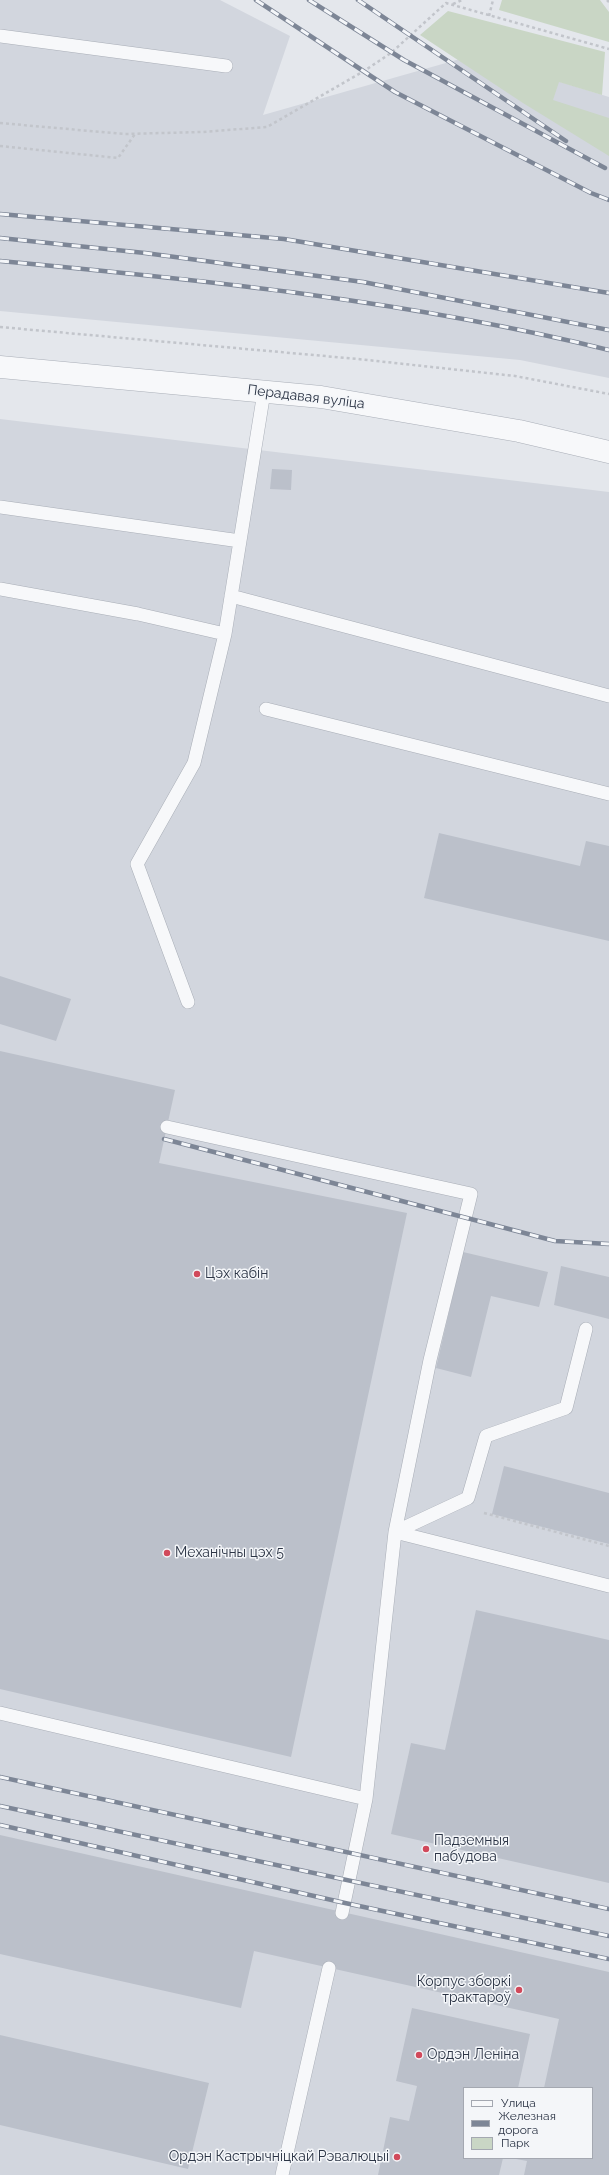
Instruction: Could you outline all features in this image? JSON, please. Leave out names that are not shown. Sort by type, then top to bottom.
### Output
[{"type":"street","name":"Перадавая вуліца","points":[[0,366],[321,397],[504,428],[609,452]]},
{"type":"lane","points":[[0,36],[226,66]]},
{"type":"lane","points":[[188,1002],[137,864],[194,763],[225,634],[264,392]]},
{"type":"lane","points":[[0,507],[240,541]]},
{"type":"lane","points":[[0,589],[138,614],[225,634]]},
{"type":"lane","points":[[231,596],[609,696]]},
{"type":"lane","points":[[266,709],[609,794]]},
{"type":"lane","points":[[167,1127],[471,1194],[430,1360],[396,1532],[366,1799],[342,1913]]},
{"type":"lane","points":[[396,1532],[468,1498],[486,1436],[566,1408],[586,1329]]},
{"type":"lane","points":[[396,1532],[609,1586]]},
{"type":"lane","points":[[0,1713],[366,1799]]},
{"type":"lane","points":[[282,2175],[330,1968]]},
{"type":"path","points":[[453,4],[462,0]]},
{"type":"path","points":[[489,16],[493,0]]},
{"type":"path","points":[[0,122],[135,134],[266,127],[364,72],[391,53],[446,2],[489,16],[609,49]]},
{"type":"path","points":[[0,146],[118,158],[135,134]]},
{"type":"path","points":[[0,327],[358,359],[515,376],[609,394]]},
{"type":"path","points":[[468,1498],[486,1515],[609,1546]]},
{"type":"shaded area","points":[[0,0],[220,0],[290,36],[263,115],[474,55],[609,97],[609,378],[520,360],[0,311]]},
{"type":"shaded area","points":[[0,419],[609,492],[609,2175],[0,2175]]},
{"type":"green space","points":[[502,0],[600,0],[609,12],[609,42],[499,10]]},
{"type":"green space","points":[[448,11],[605,52],[602,95],[559,82],[553,100],[609,118],[609,156],[523,103],[420,35]]},
{"type":"building","points":[[272,469],[292,470],[291,490],[270,489]]},
{"type":"building","points":[[439,833],[580,866],[586,841],[609,846],[609,941],[424,898]]},
{"type":"building","points":[[0,976],[71,999],[56,1041],[0,1024]]},
{"type":"building","points":[[0,1051],[175,1090],[159,1163],[407,1213],[291,1757],[0,1689]]},
{"type":"building","points":[[463,1252],[548,1272],[539,1307],[491,1296],[471,1377],[436,1368]]},
{"type":"building","points":[[561,1266],[609,1277],[609,1319],[554,1305]]},
{"type":"building","points":[[504,1466],[609,1493],[609,1544],[492,1514]]},
{"type":"building","points":[[476,1610],[609,1640],[609,1883],[391,1834],[411,1743],[445,1750]]},
{"type":"building","name":"Корпус зборкі трактароў","points":[[0,1835],[609,1972],[609,2175],[524,2175],[527,2161],[516,2159],[593,2159],[593,2087],[544,2087],[559,2019],[254,1951],[241,2008],[0,1954]]},
{"type":"building","name":"Корпус зборкі трактароў","points":[[412,2008],[530,2034],[518,2087],[463,2087],[463,2159],[503,2159],[499,2175],[378,2175],[390,2117],[409,2121],[417,2086],[396,2081]]},
{"type":"building","points":[[0,2035],[209,2083],[188,2169],[0,2125]]},
{"type":"railway","points":[[256,0],[395,92],[591,193],[609,200]]},
{"type":"railway","points":[[309,0],[404,60],[605,168]]},
{"type":"railway","points":[[358,0],[566,141]]},
{"type":"railway","points":[[0,214],[284,239],[609,293]]},
{"type":"railway","points":[[0,238],[145,253],[363,282],[609,330]]},
{"type":"railway","points":[[0,261],[153,276],[306,294],[383,305],[459,318],[609,350]]},
{"type":"railway","points":[[164,1139],[555,1241],[609,1244]]},
{"type":"railway","points":[[0,1777],[609,1909]]},
{"type":"railway","points":[[0,1806],[609,1936]]},
{"type":"railway","points":[[0,1825],[345,1903],[609,1959]]},
{"type":"place","name":"Цэх кабін","points":[[197,1274]]},
{"type":"place","name":"Механічны цэх 5","points":[[167,1553]]},
{"type":"place","name":"Падземныя пабудова","points":[[426,1849]]},
{"type":"place","name":"Корпус зборкі трактароў","points":[[519,1990]]},
{"type":"place","name":"Ордэн Леніна","points":[[419,2055]]},
{"type":"place","name":"Ордэн Кастрычніцкай Рэвалюцыі","points":[[397,2157]]}]
